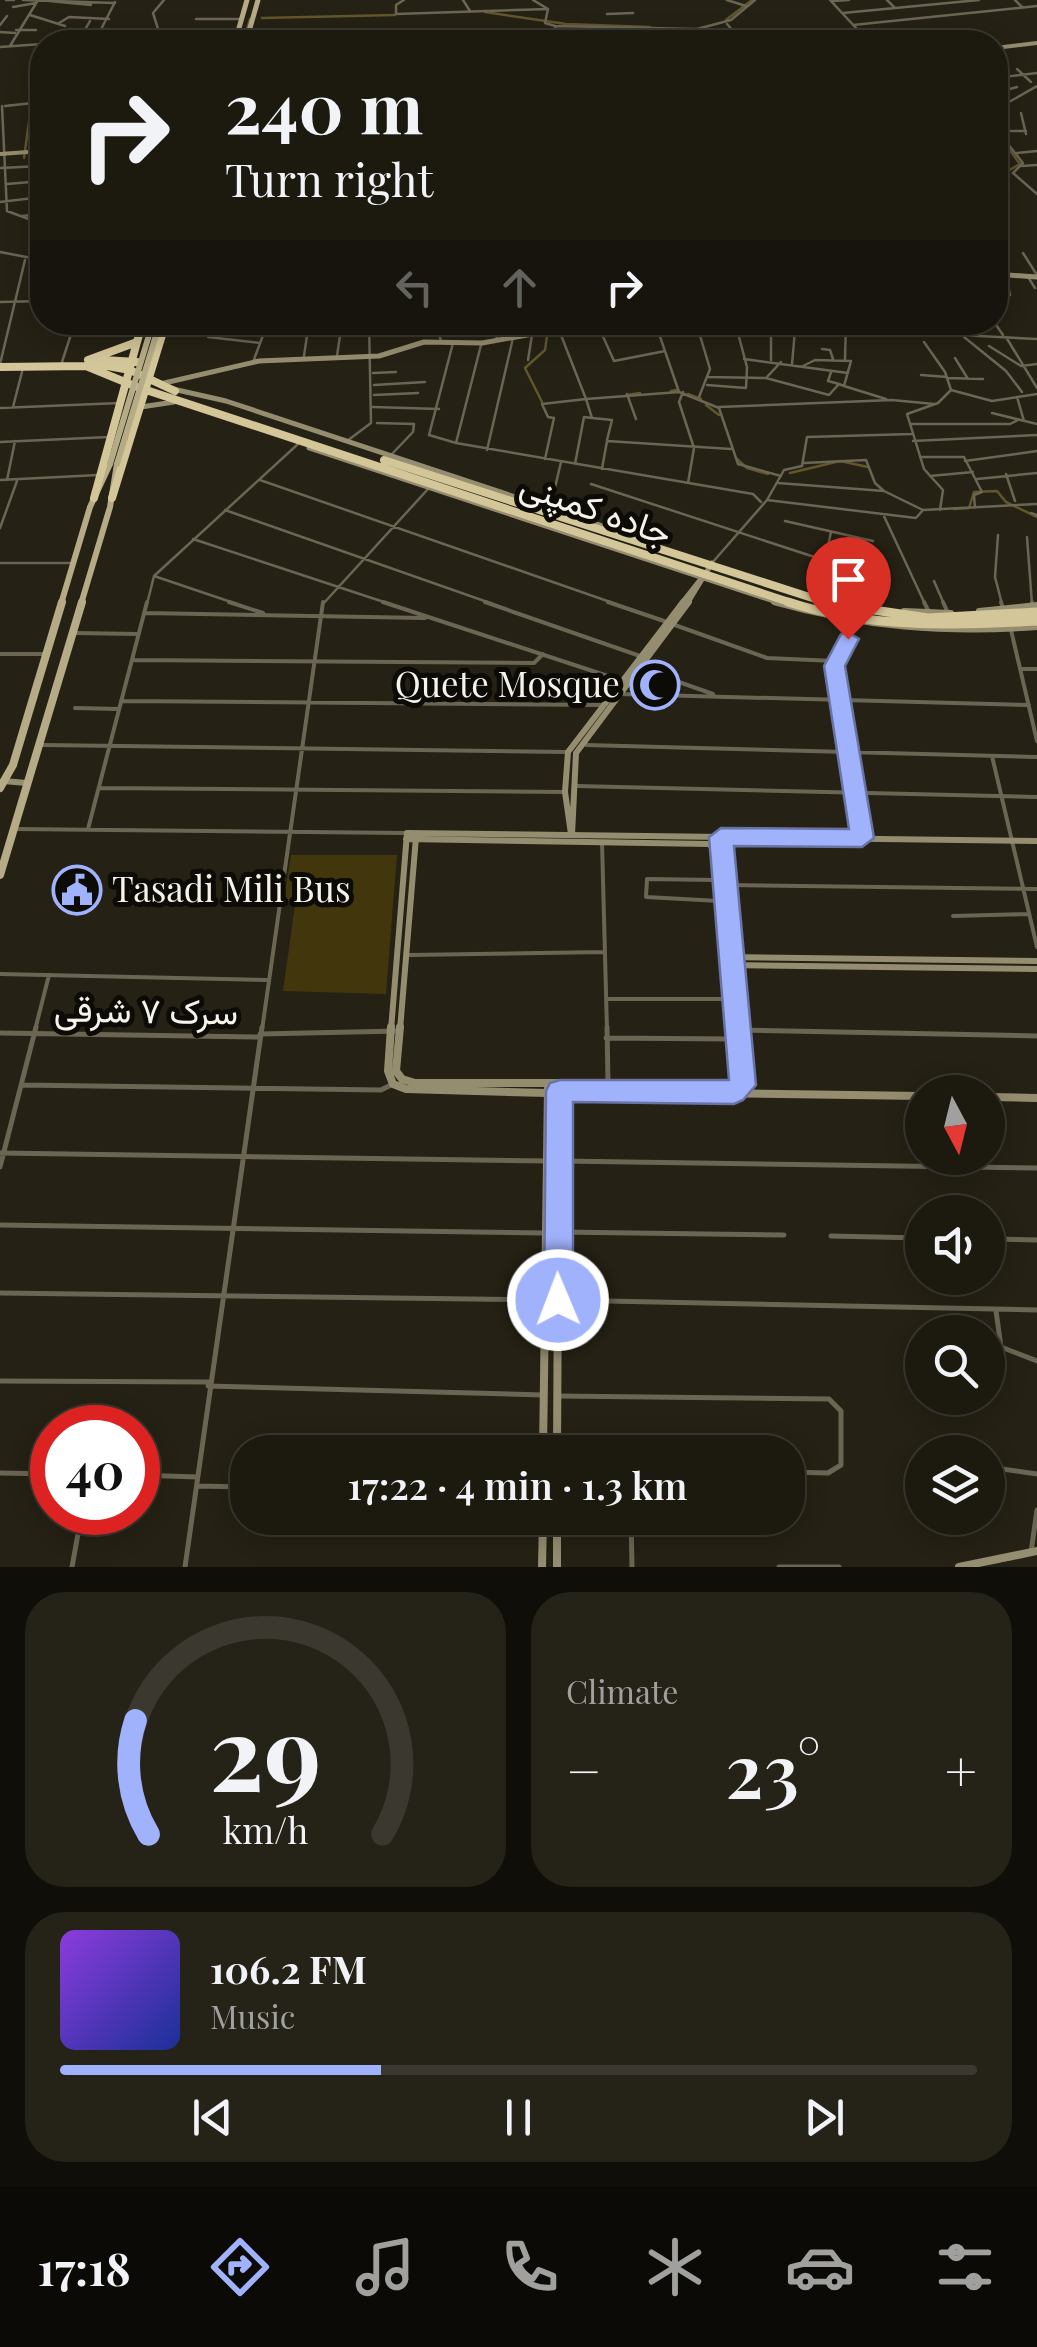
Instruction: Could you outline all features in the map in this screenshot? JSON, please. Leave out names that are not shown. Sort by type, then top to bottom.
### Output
[{"type":"highway","points":[[92,503],[139,335]]},
{"type":"highway","points":[[111,502],[151,373],[157,335]]},
{"type":"highway","points":[[82,361],[137,342]]},
{"type":"highway","points":[[82,361],[151,373]]},
{"type":"highway","points":[[0,365],[133,361],[151,373]]},
{"type":"highway","name":"جاده کمپنی","points":[[0,365],[86,366],[146,389],[789,595],[876,613],[962,619],[1035,608]]},
{"type":"highway","name":"جاده کمپنی","points":[[151,373],[163,386],[813,610],[871,624],[935,630],[1037,624]]},
{"type":"main road","points":[[238,30],[247,0]]},
{"type":"main road","points":[[249,30],[258,0]]},
{"type":"main road","points":[[1,784],[13,764],[92,503],[114,464],[155,335]]},
{"type":"main road","points":[[0,875],[90,578],[111,502],[114,464]]},
{"type":"main road","points":[[92,503],[111,502]]},
{"type":"main road","points":[[69,577],[90,578]]},
{"type":"main road","points":[[13,764],[21,771],[32,765]]},
{"type":"street","points":[[6,0],[14,0]]},
{"type":"street","points":[[23,0],[92,6]]},
{"type":"street","points":[[159,30],[153,13],[164,0]]},
{"type":"street","points":[[404,0],[396,5],[397,14],[548,9]]},
{"type":"street","points":[[463,0],[470,11]]},
{"type":"street","points":[[533,0],[548,9]]},
{"type":"street","points":[[727,0],[746,6]]},
{"type":"street","points":[[548,9],[545,21],[555,26],[608,24],[698,30],[726,22],[755,0]]},
{"type":"street","points":[[831,1],[849,0]]},
{"type":"street","points":[[886,0],[895,8]]},
{"type":"street","points":[[843,13],[979,0]]},
{"type":"street","points":[[1015,0],[1037,13]]},
{"type":"street","points":[[13,7],[37,1]]},
{"type":"street","points":[[10,46],[37,1]]},
{"type":"street","points":[[49,2],[116,1],[103,30]]},
{"type":"street","points":[[831,1],[857,30]]},
{"type":"street","points":[[964,2],[974,12]]},
{"type":"street","points":[[852,25],[1037,6]]},
{"type":"street","points":[[608,24],[606,12],[633,12]]},
{"type":"street","points":[[30,15],[65,26]]},
{"type":"street","points":[[0,24],[6,16]]},
{"type":"street","points":[[60,22],[69,17],[108,19]]},
{"type":"street","points":[[81,30],[92,19]]},
{"type":"street","points":[[196,19],[242,19]]},
{"type":"street","points":[[726,22],[733,30]]},
{"type":"street","points":[[555,26],[556,30]]},
{"type":"street","points":[[0,32],[30,30]]},
{"type":"street","points":[[1008,45],[1037,42]]},
{"type":"street","points":[[0,47],[30,45]]},
{"type":"street","points":[[1008,100],[1035,86],[1017,69]]},
{"type":"street","points":[[1008,77],[1037,73]]},
{"type":"street","points":[[1008,89],[1017,87]]},
{"type":"street","points":[[30,103],[1,106],[7,211],[30,220]]},
{"type":"street","points":[[1008,130],[1026,132],[1021,112]]},
{"type":"street","points":[[1008,143],[1022,166]]},
{"type":"street","points":[[1016,153],[1037,151]]},
{"type":"street","points":[[2,155],[30,153]]},
{"type":"street","points":[[1037,165],[1022,166],[1013,173],[1037,194]]},
{"type":"street","points":[[0,168],[30,166]]},
{"type":"street","points":[[6,184],[30,181]]},
{"type":"street","points":[[1030,189],[1037,188]]},
{"type":"street","points":[[0,202],[30,198]]},
{"type":"street","points":[[19,216],[30,215]]},
{"type":"street","points":[[0,252],[30,260]]},
{"type":"street","points":[[1008,275],[1037,276],[1023,252]]},
{"type":"street","points":[[0,365],[25,260]]},
{"type":"street","points":[[1028,277],[1036,288]]},
{"type":"street","points":[[0,302],[30,301]]},
{"type":"street","points":[[62,362],[71,335]]},
{"type":"street","points":[[253,362],[263,335]]},
{"type":"street","points":[[304,356],[306,335]]},
{"type":"street","points":[[337,356],[340,335]]},
{"type":"street","points":[[347,441],[370,424],[374,385],[368,335]]},
{"type":"street","points":[[440,335],[441,342]]},
{"type":"street","points":[[495,335],[498,341]]},
{"type":"street","points":[[163,386],[253,362],[304,356],[368,357],[441,342],[482,343],[532,335],[528,360]]},
{"type":"street","points":[[561,335],[592,418]]},
{"type":"street","points":[[604,335],[614,361],[665,351]]},
{"type":"street","points":[[659,335],[681,392],[680,402],[694,448],[688,483]]},
{"type":"street","points":[[699,397],[708,377],[708,357],[700,335]]},
{"type":"street","points":[[706,385],[746,388],[738,335]]},
{"type":"street","points":[[771,335],[771,360]]},
{"type":"street","points":[[792,364],[794,335]]},
{"type":"street","points":[[845,360],[846,335]]},
{"type":"street","points":[[951,335],[1037,339]]},
{"type":"street","points":[[208,337],[228,336],[260,344]]},
{"type":"street","points":[[968,336],[962,338],[1006,371],[1024,394]]},
{"type":"street","points":[[951,390],[992,401],[1037,390],[1005,337]]},
{"type":"street","points":[[487,450],[513,338]]},
{"type":"street","points":[[924,342],[948,377],[951,390]]},
{"type":"street","points":[[429,435],[454,343]]},
{"type":"street","points":[[456,443],[482,343]]},
{"type":"street","points":[[989,346],[1021,366],[1037,364]]},
{"type":"street","points":[[822,348],[830,350],[834,359]]},
{"type":"street","points":[[955,358],[968,379]]},
{"type":"street","points":[[744,359],[850,373]]},
{"type":"street","points":[[708,377],[766,378],[830,395],[850,373],[850,361],[845,360],[815,360],[803,366]]},
{"type":"street","points":[[766,378],[781,362]]},
{"type":"street","points":[[13,407],[23,366]]},
{"type":"street","points":[[373,372],[396,372]]},
{"type":"street","points":[[831,372],[828,381],[892,400]]},
{"type":"street","points":[[921,375],[983,379]]},
{"type":"street","points":[[374,385],[425,382]]},
{"type":"street","points":[[163,386],[184,388],[550,509],[793,610],[871,624]]},
{"type":"street","points":[[940,508],[943,490],[919,456],[906,414],[934,404],[951,390]]},
{"type":"street","points":[[545,459],[554,418],[548,417],[542,404],[681,392],[719,408],[738,464],[752,471],[780,476],[804,463],[866,460],[875,483],[923,510],[1037,504]]},
{"type":"street","points":[[374,395],[418,393]]},
{"type":"street","points":[[627,394],[636,419]]},
{"type":"street","points":[[1016,396],[1024,406],[1021,420]]},
{"type":"street","points":[[714,407],[892,400],[934,404]]},
{"type":"street","points":[[141,407],[176,402],[428,489],[706,571],[818,597],[948,613],[1035,608],[1027,537]]},
{"type":"street","points":[[0,408],[120,403]]},
{"type":"street","points":[[373,407],[438,409]]},
{"type":"street","points":[[992,413],[1037,424]]},
{"type":"street","points":[[574,464],[584,417],[612,420],[602,469]]},
{"type":"street","points":[[908,424],[1010,424],[1021,420]]},
{"type":"street","points":[[377,422],[413,424],[414,431]]},
{"type":"street","points":[[390,456],[414,431]]},
{"type":"street","points":[[414,431],[487,450],[754,494],[764,501],[916,518],[923,510]]},
{"type":"street","points":[[804,463],[808,436],[912,434]]},
{"type":"street","points":[[913,441],[1037,434]]},
{"type":"street","points":[[0,442],[109,437]]},
{"type":"street","points":[[7,480],[16,441]]},
{"type":"street","points":[[606,441],[731,449]]},
{"type":"street","points":[[88,829],[154,576],[298,444]]},
{"type":"street","points":[[965,460],[1037,451]]},
{"type":"street","points":[[919,456],[963,456],[981,490],[974,495],[975,508]]},
{"type":"street","points":[[550,509],[561,462]]},
{"type":"street","points":[[930,476],[973,472]]},
{"type":"street","points":[[977,479],[1037,472]]},
{"type":"street","points":[[1006,474],[1012,503]]},
{"type":"street","points":[[0,480],[98,475]]},
{"type":"street","points":[[572,836],[567,827],[565,792],[568,752],[780,476]]},
{"type":"street","points":[[0,528],[18,480]]},
{"type":"street","points":[[260,480],[768,658],[834,661]]},
{"type":"street","points":[[778,483],[884,490]]},
{"type":"street","points":[[591,484],[836,564]]},
{"type":"street","points":[[185,1567],[210,1384],[227,1297],[266,980],[323,601],[428,489]]},
{"type":"street","points":[[226,510],[640,656]]},
{"type":"street","points":[[1030,513],[1037,515]]},
{"type":"street","points":[[883,514],[929,612]]},
{"type":"street","points":[[785,521],[873,541]]},
{"type":"street","points":[[825,560],[831,532]]},
{"type":"street","points":[[998,536],[995,577],[1003,609]]},
{"type":"street","points":[[193,538],[624,682]]},
{"type":"street","points":[[0,563],[73,563]]},
{"type":"street","points":[[154,576],[270,616]]},
{"type":"street","points":[[934,581],[948,613]]},
{"type":"street","points":[[145,614],[430,618]]},
{"type":"street","points":[[633,671],[640,656],[668,622]]},
{"type":"street","points":[[855,624],[834,661],[862,838]]},
{"type":"street","points":[[935,630],[1011,630],[1037,624]]},
{"type":"street","points":[[1011,630],[1037,740]]},
{"type":"street","points":[[74,633],[139,634]]},
{"type":"street","points":[[0,654],[46,654]]},
{"type":"street","points":[[132,660],[534,663],[543,654]]},
{"type":"street","points":[[1020,669],[1037,670]]},
{"type":"street","points":[[633,671],[718,696]]},
{"type":"street","points":[[572,836],[574,763],[581,744],[624,682]]},
{"type":"street","points":[[619,694],[1037,709]]},
{"type":"street","points":[[121,701],[602,705]]},
{"type":"street","points":[[74,708],[119,709]]},
{"type":"street","points":[[581,744],[1037,757]]},
{"type":"street","points":[[38,745],[568,752]]},
{"type":"street","points":[[992,756],[1037,947]]},
{"type":"street","points":[[1,784],[27,783]]},
{"type":"street","points":[[574,786],[1037,797]]},
{"type":"street","points":[[98,788],[565,792]]},
{"type":"street","points":[[14,828],[289,830],[602,842],[721,837],[1037,842]]},
{"type":"street","points":[[411,836],[404,954],[388,1072],[406,1089],[547,1093],[558,1087],[608,1083],[619,1087]]},
{"type":"street","points":[[396,1031],[411,836]]},
{"type":"street","points":[[505,838],[572,836],[709,844],[716,851],[735,1078],[728,1086],[660,1088]]},
{"type":"street","points":[[721,837],[744,1079],[734,1092]]},
{"type":"street","points":[[602,842],[608,1083]]},
{"type":"street","points":[[718,880],[647,879],[646,897],[719,901]]},
{"type":"street","points":[[727,885],[1037,890]]},
{"type":"street","points":[[953,916],[1029,914]]},
{"type":"street","points":[[404,954],[604,952]]},
{"type":"street","points":[[723,961],[1037,969]]},
{"type":"street","points":[[973,965],[1037,961]]},
{"type":"street","points":[[0,974],[266,980]]},
{"type":"street","points":[[0,1167],[49,975]]},
{"type":"street","points":[[605,998],[727,999]]},
{"type":"street","points":[[739,1030],[1037,1036]]},
{"type":"street","name":"سرک ۷ شرقی","points":[[0,1034],[260,1036],[396,1031]]},
{"type":"street","points":[[606,1038],[731,1039]]},
{"type":"street","points":[[22,1086],[382,1090],[398,1082],[905,1096]]},
{"type":"street","points":[[543,1435],[546,1233],[558,1087]]},
{"type":"street","points":[[547,1093],[558,1232],[557,1435]]},
{"type":"street","points":[[1005,1097],[1037,1098]]},
{"type":"street","points":[[2,1153],[1037,1168]]},
{"type":"street","points":[[0,1225],[546,1233]]},
{"type":"street","points":[[558,1232],[784,1235]]},
{"type":"street","points":[[831,1236],[905,1238]]},
{"type":"street","points":[[1005,1239],[1037,1240]]},
{"type":"street","points":[[0,1293],[545,1300]]},
{"type":"street","points":[[558,1300],[1037,1310]]},
{"type":"street","points":[[996,1309],[1000,1347],[1037,1362]]},
{"type":"street","points":[[545,1331],[552,1338],[558,1330]]},
{"type":"street","points":[[544,1372],[550,1368],[557,1374]]},
{"type":"street","points":[[0,1381],[544,1395]]},
{"type":"street","points":[[557,1396],[830,1399],[841,1411],[841,1465],[828,1473],[805,1472]]},
{"type":"street","points":[[1005,1469],[1037,1474]]},
{"type":"street","points":[[0,1474],[30,1474]]},
{"type":"street","points":[[160,1476],[198,1476]]},
{"type":"street","points":[[196,1486],[230,1487]]},
{"type":"street","points":[[959,1567],[1034,1552],[1037,1510]]},
{"type":"street","points":[[72,1567],[78,1535]]},
{"type":"street","points":[[542,1567],[543,1535]]},
{"type":"street","points":[[557,1535],[557,1567]]},
{"type":"street","points":[[631,1535],[632,1567]]},
{"type":"street","points":[[778,1567],[839,1567]]},
{"type":"shaded area","points":[[291,855],[397,855],[386,994],[283,991],[295,905],[284,898]]},
{"type":"waterway","points":[[726,20],[752,0]]},
{"type":"waterway","points":[[485,12],[566,24],[650,27]]},
{"type":"waterway","points":[[262,18],[395,15]]},
{"type":"waterway","points":[[247,30],[250,19]]},
{"type":"waterway","points":[[24,158],[30,114]]},
{"type":"waterway","points":[[1008,171],[1020,164],[1009,149]]},
{"type":"waterway","points":[[542,402],[525,368],[545,350],[547,335]]},
{"type":"waterway","points":[[671,391],[676,390]]},
{"type":"waterway","points":[[627,395],[640,393]]},
{"type":"waterway","points":[[688,394],[701,399]]},
{"type":"waterway","points":[[706,405],[719,415]]},
{"type":"waterway","points":[[736,458],[747,468],[768,474]]},
{"type":"waterway","points":[[790,473],[840,461],[868,467]]},
{"type":"waterway","points":[[954,509],[969,508],[974,492],[997,491],[1006,502],[1037,517]]},
{"type":"place","name":"Quete Mosque","points":[[655,685]]},
{"type":"place","name":"Tasadi Mili Bus","points":[[77,890]]},
{"type":"route","points":[[558,1300],[560,1091],[734,1092],[742,1085],[721,837],[862,838],[834,666],[848,639]]}]
